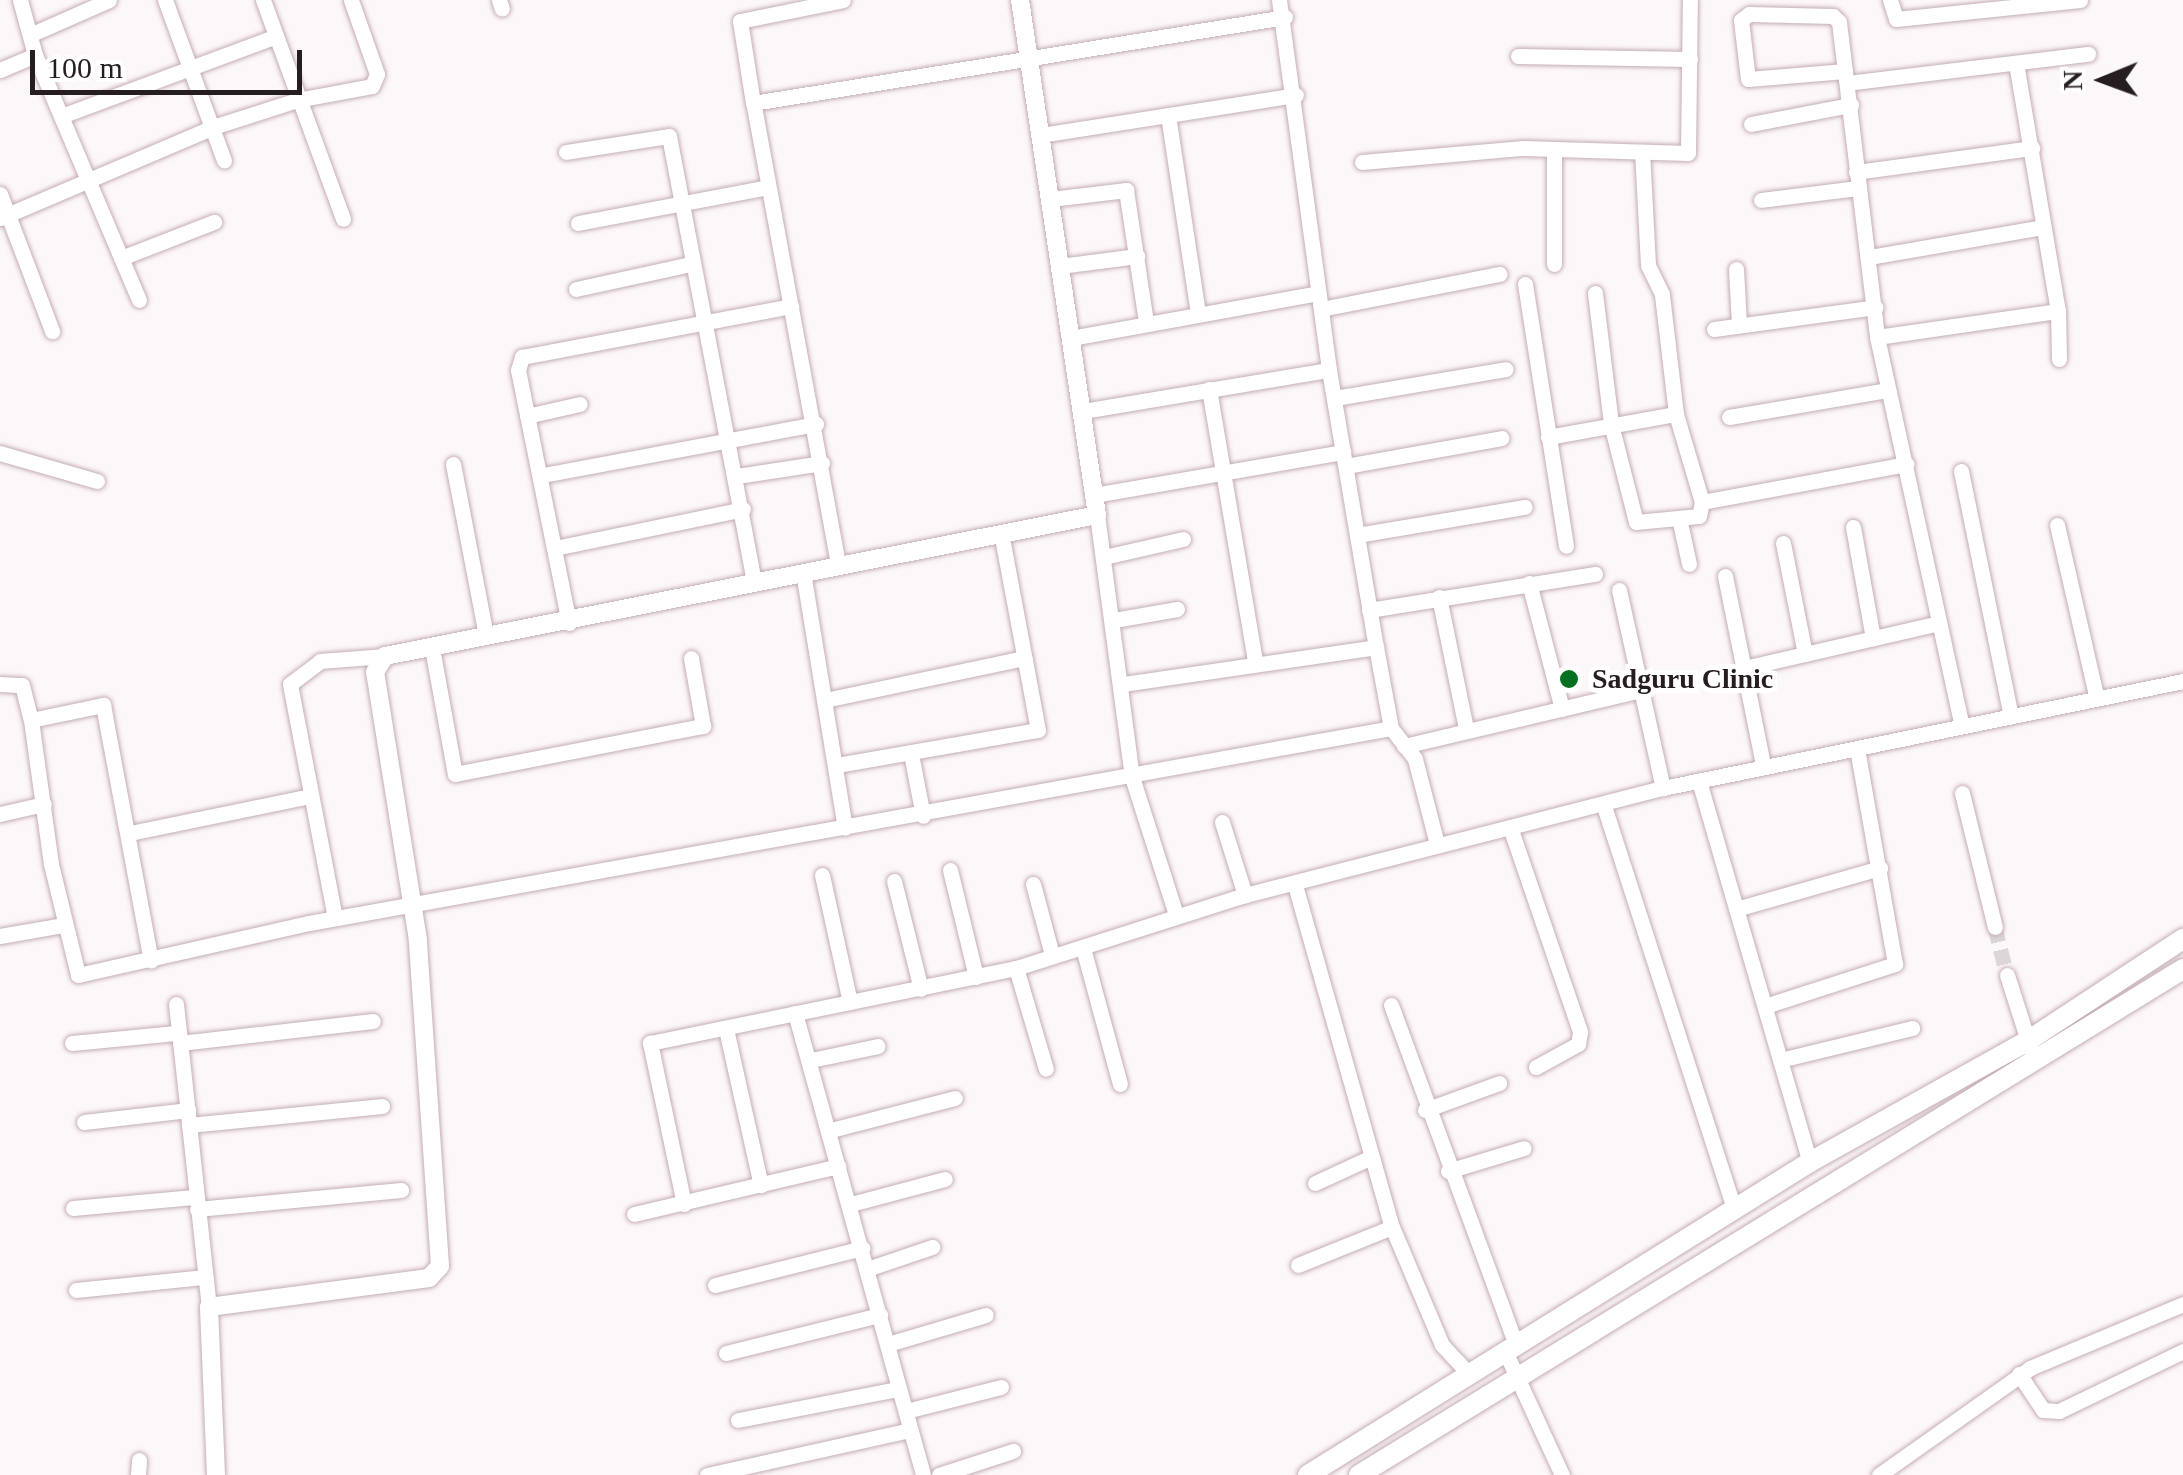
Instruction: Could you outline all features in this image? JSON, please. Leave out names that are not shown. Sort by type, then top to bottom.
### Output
[{"type":"main road","points":[[1308,1475],[1810,1162],[2026,1042],[2183,938]]},
{"type":"main road","points":[[1359,1475],[2037,1063],[2183,969]]},
{"type":"street","points":[[20,0],[35,55],[92,180],[138,300]]},
{"type":"street","points":[[32,34],[109,0]]},
{"type":"street","points":[[184,0],[166,3],[224,160]]},
{"type":"street","points":[[263,0],[344,220]]},
{"type":"street","points":[[4,216],[213,127],[297,100],[377,81],[351,0]]},
{"type":"street","points":[[838,564],[816,424],[764,188],[740,21],[843,0]]},
{"type":"street","points":[[1020,0],[1114,620],[1132,777],[1176,914]]},
{"type":"street","points":[[1362,162],[1554,149],[1691,151],[1690,0]]},
{"type":"street","points":[[1890,0],[1896,19],[1939,6],[2080,0]]},
{"type":"street","points":[[753,103],[1028,56],[1285,5],[1329,370],[1376,646],[1391,728],[1415,759],[1437,844]]},
{"type":"street","points":[[1962,723],[1907,464],[1886,390],[1857,180],[1851,104],[1846,77],[1833,16],[1749,14],[1741,20],[1748,79],[1846,77],[2016,64],[2088,54]]},
{"type":"street","points":[[64,115],[190,64],[276,36]]},
{"type":"street","points":[[0,70],[35,55]]},
{"type":"street","points":[[1518,56],[1690,59]]},
{"type":"street","points":[[2016,64],[2058,311],[2058,358]]},
{"type":"street","points":[[1041,135],[1296,95]]},
{"type":"street","points":[[1751,124],[1851,104]]},
{"type":"street","points":[[1168,114],[1198,312]]},
{"type":"street","points":[[566,152],[669,136],[679,204],[737,476],[754,582]]},
{"type":"street","points":[[1761,200],[2032,148]]},
{"type":"street","points":[[1554,149],[1554,264]]},
{"type":"street","points":[[1595,293],[1611,424],[1636,522],[1702,514],[1702,502],[1676,414],[1662,294],[1648,265],[1642,152]]},
{"type":"street","points":[[578,223],[764,188]]},
{"type":"street","points":[[1051,198],[1126,190],[1146,322]]},
{"type":"street","points":[[0,194],[4,216],[52,332]]},
{"type":"street","points":[[121,258],[214,222]]},
{"type":"street","points":[[1870,257],[2043,226]]},
{"type":"street","points":[[1060,266],[1137,256]]},
{"type":"street","points":[[576,290],[691,264]]},
{"type":"street","points":[[1736,269],[1740,324]]},
{"type":"street","points":[[1071,338],[1198,312],[1320,301],[1500,274]]},
{"type":"street","points":[[1525,284],[1566,546]]},
{"type":"street","points":[[569,623],[518,370],[522,358],[790,306]]},
{"type":"street","points":[[1714,329],[1876,307]]},
{"type":"street","points":[[1877,336],[2058,311]]},
{"type":"street","points":[[1334,398],[1506,369]]},
{"type":"street","points":[[1083,411],[1329,370]]},
{"type":"street","points":[[1209,389],[1255,662]]},
{"type":"street","points":[[1729,417],[1886,390]]},
{"type":"street","points":[[527,416],[580,404]]},
{"type":"street","points":[[1548,437],[1676,414]]},
{"type":"street","points":[[542,475],[816,424]]},
{"type":"street","points":[[1094,495],[1221,470],[1502,438]]},
{"type":"street","points":[[0,453],[97,481]]},
{"type":"street","points":[[737,476],[822,463]]},
{"type":"street","points":[[453,464],[486,636]]},
{"type":"street","points":[[1702,502],[1907,464]]},
{"type":"street","points":[[1961,471],[2010,712]]},
{"type":"street","points":[[1357,536],[1525,507]]},
{"type":"street","points":[[555,548],[742,509]]},
{"type":"street","points":[[336,918],[290,684],[320,661],[384,656],[569,623],[838,564],[1096,515]]},
{"type":"street","points":[[1678,518],[1689,564]]},
{"type":"street","points":[[2057,525],[2096,696]]},
{"type":"street","points":[[1853,527],[1873,638]]},
{"type":"street","points":[[836,766],[1038,730],[1002,532]]},
{"type":"street","points":[[1104,558],[1182,539]]},
{"type":"street","points":[[1783,543],[1805,654]]},
{"type":"street","points":[[803,572],[845,828]]},
{"type":"street","points":[[1370,610],[1438,596],[1595,574]]},
{"type":"street","points":[[1725,576],[1763,765]]},
{"type":"street","points":[[1529,583],[1562,709]]},
{"type":"street","points":[[1619,590],[1663,788]]},
{"type":"street","points":[[1438,596],[1466,729]]},
{"type":"street","points":[[1114,620],[1177,609]]},
{"type":"street","points":[[1744,668],[1939,622]]},
{"type":"street","points":[[1123,684],[1376,646]]},
{"type":"street","points":[[432,648],[455,774],[702,726],[691,658]]},
{"type":"street","points":[[208,1307],[438,1274],[413,905],[376,672],[384,656]]},
{"type":"street","points":[[825,700],[1026,658]]},
{"type":"street","points":[[684,1204],[650,1043],[1016,968],[1176,914],[1663,788],[2010,712],[2183,680]]},
{"type":"street","points":[[0,684],[22,686],[64,924],[78,975],[336,918],[922,816],[1391,728]]},
{"type":"street","points":[[1404,746],[1642,690]]},
{"type":"street","points":[[31,720],[103,705],[151,961]]},
{"type":"street","points":[[1764,1006],[1895,964],[1857,748]]},
{"type":"street","points":[[911,754],[922,816]]},
{"type":"street","points":[[1699,781],[1810,1162]]},
{"type":"street","points":[[1962,793],[1995,926]]},
{"type":"street","points":[[130,833],[310,796]]},
{"type":"street","points":[[0,814],[44,804]]},
{"type":"street","points":[[1604,806],[1734,1209]]},
{"type":"street","points":[[1222,822],[1245,895]]},
{"type":"street","points":[[1510,827],[1580,1032],[1578,1044],[1536,1067]]},
{"type":"street","points":[[1736,909],[1880,868]]},
{"type":"street","points":[[950,870],[976,977]]},
{"type":"street","points":[[822,875],[850,1002]]},
{"type":"street","points":[[894,881],[921,990]]},
{"type":"street","points":[[1033,884],[1052,955]]},
{"type":"street","points":[[1294,885],[1369,1158],[1392,1227],[1442,1346],[1469,1374]]},
{"type":"street","points":[[0,936],[64,924]]},
{"type":"street","points":[[1083,948],[1120,1084]]},
{"type":"street","points":[[1016,968],[1046,1069]]},
{"type":"street","points":[[2007,975],[2026,1042],[2037,1063]]},
{"type":"street","points":[[176,1004],[208,1307],[216,1475]]},
{"type":"street","points":[[1391,1005],[1424,1110],[1520,1376],[1562,1475]]},
{"type":"street","points":[[795,1013],[924,1475]]},
{"type":"street","points":[[72,1043],[374,1021]]},
{"type":"street","points":[[1780,1060],[1912,1028]]},
{"type":"street","points":[[726,1029],[761,1185]]},
{"type":"street","points":[[811,1060],[878,1046]]},
{"type":"street","points":[[1424,1110],[1499,1083]]},
{"type":"street","points":[[830,1130],[955,1098]]},
{"type":"street","points":[[84,1122],[382,1106]]},
{"type":"street","points":[[1448,1170],[1524,1148]]},
{"type":"street","points":[[1315,1183],[1369,1158]]},
{"type":"street","points":[[634,1214],[838,1166]]},
{"type":"street","points":[[850,1204],[945,1179]]},
{"type":"street","points":[[73,1208],[401,1190]]},
{"type":"street","points":[[1298,1264],[1392,1227]]},
{"type":"street","points":[[868,1269],[932,1247]]},
{"type":"street","points":[[715,1285],[862,1248]]},
{"type":"street","points":[[76,1290],[205,1276]]},
{"type":"street","points":[[1879,1475],[2019,1374],[2183,1304]]},
{"type":"street","points":[[726,1353],[880,1314]]},
{"type":"street","points":[[888,1344],[986,1316]]},
{"type":"street","points":[[2019,1374],[2043,1410],[2059,1411],[2183,1351]]},
{"type":"street","points":[[906,1410],[1001,1387]]},
{"type":"street","points":[[738,1420],[898,1390]]},
{"type":"street","points":[[707,1475],[910,1430]]},
{"type":"street","points":[[938,1475],[1013,1451]]},
{"type":"street","points":[[787,1457],[792,1475]]},
{"type":"tunnel","points":[[1995,927],[2007,975]]},
{"type":"place","name":"Sadguru Clinic","points":[[1569,679]]}]
